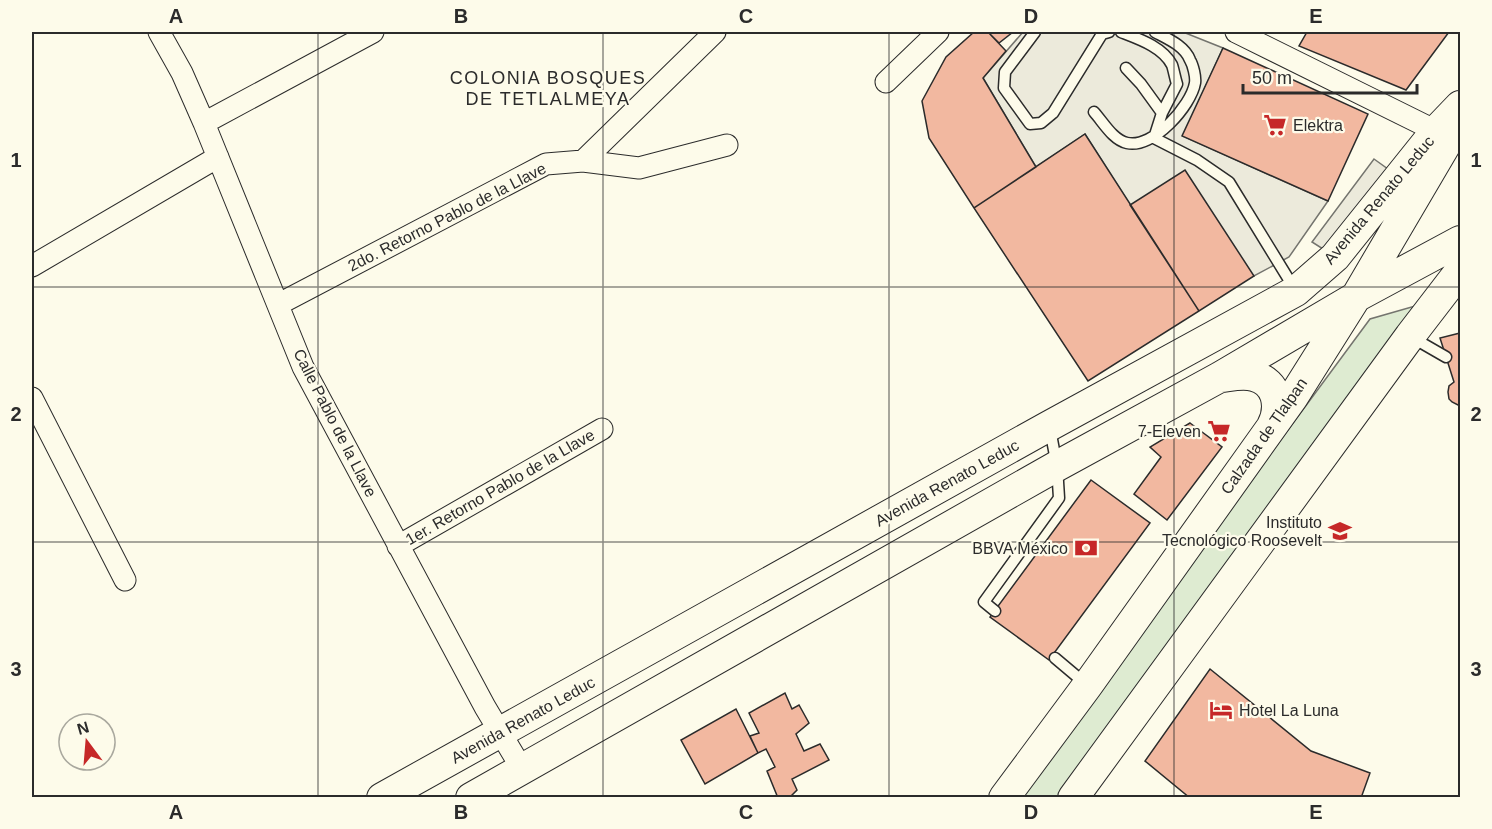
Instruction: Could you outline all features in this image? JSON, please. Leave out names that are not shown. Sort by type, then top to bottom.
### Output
[{"type":"street","name":"Calle Pablo de la Llave","points":[[159,32],[182,73],[204,123],[303,367],[500,733],[522,768]]},
{"type":"street","points":[[204,123],[373,32]]},
{"type":"street","points":[[583,161],[715,32]]},
{"type":"street","points":[[886,82],[938,32]]},
{"type":"street","points":[[1236,32],[1448,125]]},
{"type":"street","name":"Avenida Renato Leduc","points":[[382,798],[1296,291],[1335,257],[1448,125],[1461,106]]},
{"type":"street","name":"Calzada de Tlalpan","points":[[1004,798],[1087,686],[1293,396],[1356,297],[1448,125]]},
{"type":"street","name":"2do. Retorno Pablo de la Llave","points":[[279,304],[546,164],[583,161],[639,168],[727,145]]},
{"type":"street","points":[[32,266],[218,158]]},
{"type":"street","points":[[471,798],[1057,466],[1220,377],[1356,297],[1461,241]]},
{"type":"street","points":[[1073,798],[1410,336],[1461,271]]},
{"type":"street","points":[[1220,377],[1246,374],[1266,382],[1278,401],[1278,410],[1272,426]]},
{"type":"street","points":[[32,398],[125,580]]},
{"type":"street","name":"1er. Retorno Pablo de la Llave","points":[[398,546],[602,429]]},
{"type":"lane","points":[[1035,32],[1005,72],[1004,88],[1030,124],[1041,123],[1053,113],[1105,32]]},
{"type":"lane","points":[[1121,32],[1142,40],[1165,55],[1172,66],[1177,84],[1162,113],[1154,138]]},
{"type":"lane","points":[[1094,112],[1115,136],[1128,143],[1154,138],[1182,109],[1196,82],[1190,59],[1177,44],[1155,32]]},
{"type":"lane","points":[[1126,68],[1146,90],[1162,113]]},
{"type":"lane","points":[[1154,138],[1197,160],[1229,182],[1296,291]]},
{"type":"lane","points":[[1410,336],[1446,357]]},
{"type":"lane","points":[[995,611],[984,602],[1059,498],[1057,466],[1049,426]]},
{"type":"lane","points":[[1055,658],[1087,686]]},
{"type":"green space","points":[[1422,304],[1073,797],[1016,798],[1370,319]]},
{"type":"shaded area","points":[[1023,32],[1183,32],[1223,48],[1183,136],[1328,201],[1289,257],[1254,276],[1130,205],[1085,134],[1036,167],[983,78]]},
{"type":"shaded area","points":[[1374,159],[1399,177],[1334,256],[1312,242]]},
{"type":"building","points":[[974,32],[988,32],[1006,51],[983,78],[1036,167],[974,208],[929,138],[922,101],[946,57]]},
{"type":"building","points":[[988,32],[1013,32],[999,43]]},
{"type":"building","points":[[1307,32],[1449,32],[1406,90],[1299,46]]},
{"type":"building","name":"Elektra","points":[[1223,48],[1368,114],[1328,201],[1182,136]]},
{"type":"building","points":[[1085,134],[1199,311],[1088,381],[974,208]]},
{"type":"building","points":[[1185,170],[1254,276],[1199,311],[1130,205]]},
{"type":"building","points":[[1460,333],[1460,406],[1449,399],[1449,386],[1454,382],[1440,338]]},
{"type":"building","points":[[1190,423],[1222,447],[1167,520],[1134,494],[1161,457],[1150,447]]},
{"type":"building","name":"BBVA México","points":[[1091,480],[1150,523],[1049,660],[990,617]]},
{"type":"building","name":"Hotel La Luna","points":[[1210,669],[1311,751],[1370,773],[1361,798],[1190,798],[1145,761]]},
{"type":"building","points":[[785,693],[792,709],[799,705],[809,723],[796,734],[804,751],[820,744],[829,760],[792,779],[797,790],[789,798],[778,798],[767,771],[775,767],[766,749],[758,753],[750,736],[759,733],[749,713]]},
{"type":"building","points":[[736,709],[758,753],[705,784],[681,740]]},
{"type":"place","name":"Elektra","points":[[1275,125]]},
{"type":"place","name":"7-Eleven","points":[[1219,431]]},
{"type":"place","name":"Instituto Tecnológico Roosevelt","points":[[1340,531]]},
{"type":"place","name":"BBVA México","points":[[1086,548]]},
{"type":"place","name":"Hotel La Luna","points":[[1221,710]]},
{"type":"district","name":"COLONIA BOSQUES DE TETLALMEYA","points":[[548,88]]}]
